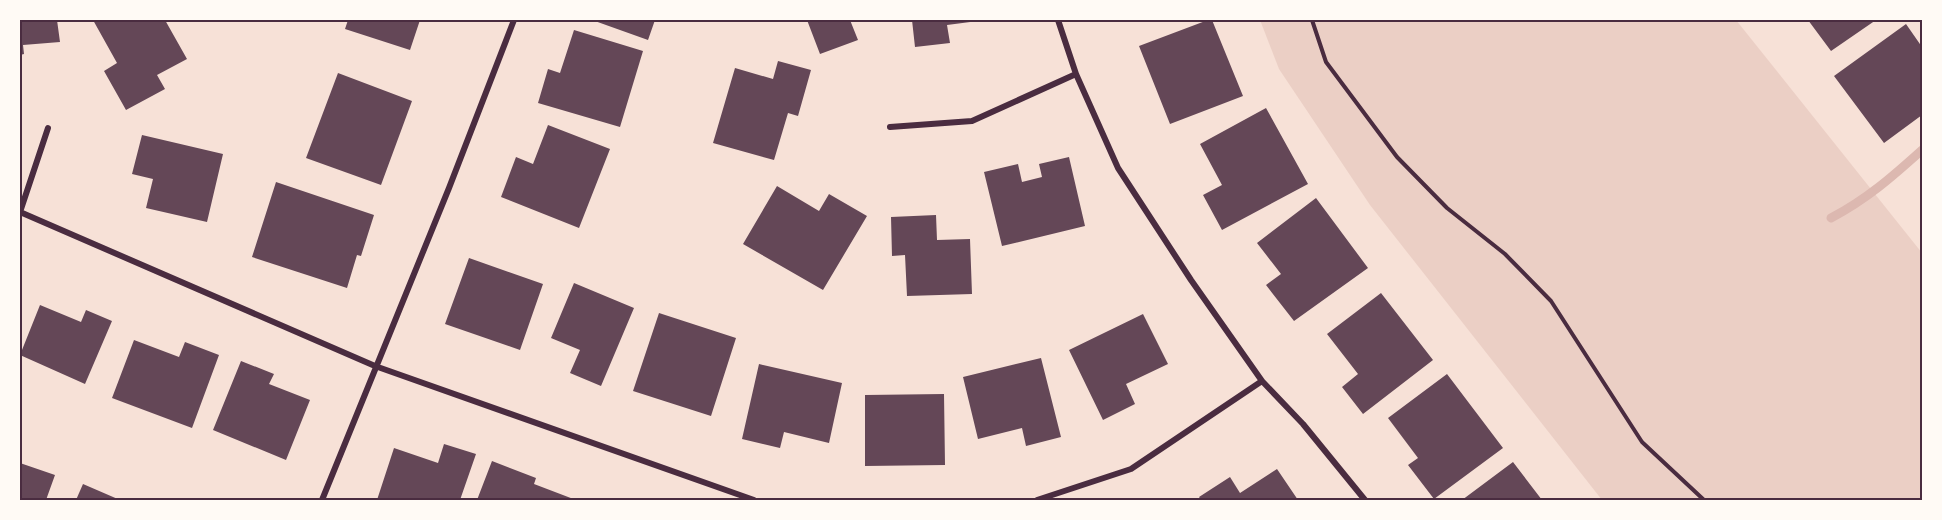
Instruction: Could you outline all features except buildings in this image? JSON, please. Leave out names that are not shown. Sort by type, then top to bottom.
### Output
[{"type":"street","points":[[322,501],[449,188],[514,20]]},
{"type":"street","points":[[1058,20],[1076,74],[1118,168],[1191,280],[1262,381],[1303,424],[1365,501]]},
{"type":"street","points":[[890,127],[972,122],[1076,74]]},
{"type":"street","points":[[48,128],[20,212],[375,366],[754,501]]},
{"type":"street","points":[[1037,501],[1131,469],[1262,381]]},
{"type":"path","points":[[1312,20],[1326,62],[1397,157],[1447,208],[1505,254],[1551,301],[1642,442],[1704,501]]},
{"type":"shaded area","points":[[1260,20],[1736,20],[1922,253],[1922,500],[1602,500],[1370,205],[1279,69]]},
{"type":"waterway","points":[[1831,218],[1879,187],[1922,150]]}]
